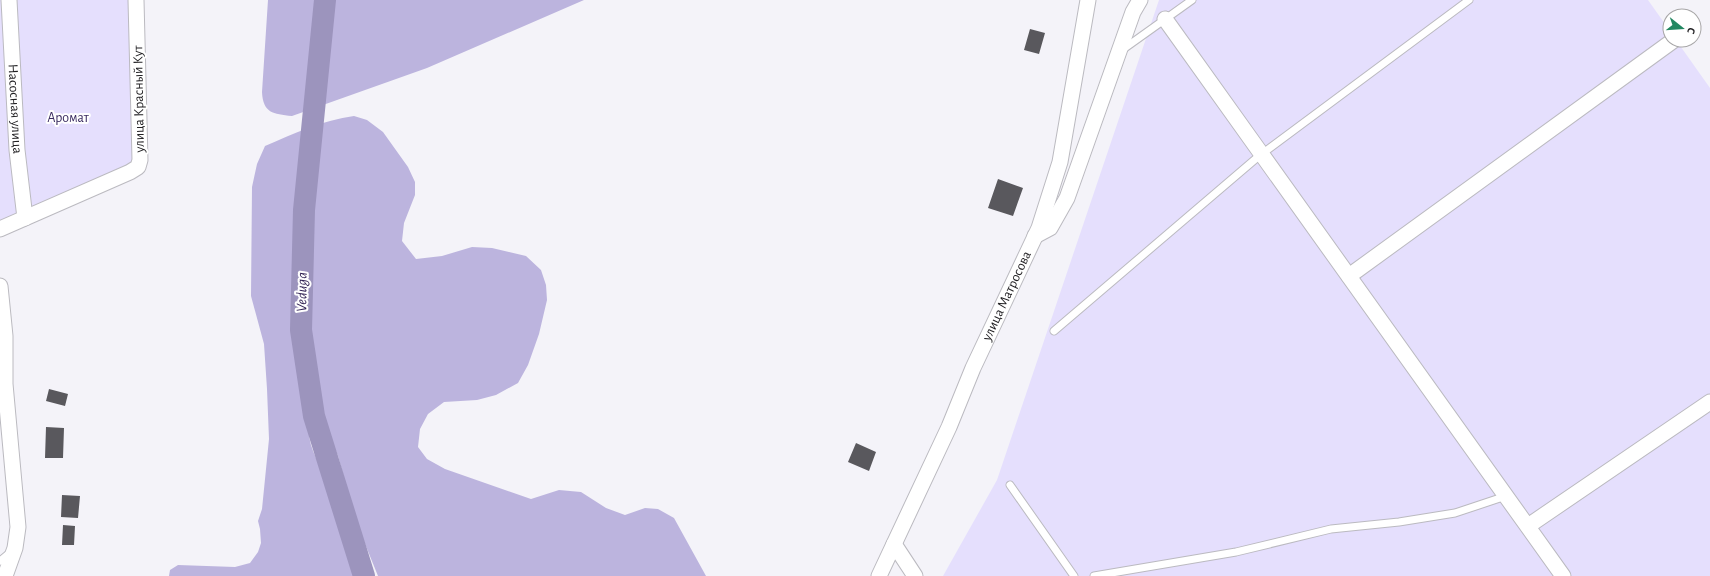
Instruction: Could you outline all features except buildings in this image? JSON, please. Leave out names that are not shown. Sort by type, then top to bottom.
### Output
[{"type":"street","name":"Насосная улица","points":[[8,0],[17,150],[25,218]]},
{"type":"street","name":"улица Красный Кут","points":[[0,229],[130,172],[138,167],[140,160],[141,129],[136,0]]},
{"type":"street","name":"улица Матросова","points":[[879,576],[949,427],[973,368],[1035,236],[1060,162],[1088,0]]},
{"type":"street","points":[[1035,236],[1050,228],[1067,198],[1133,12],[1140,0]]},
{"type":"street","points":[[1165,20],[1563,576]]},
{"type":"street","points":[[1349,276],[1663,48]]},
{"type":"street","points":[[0,286],[5,336],[3,387],[18,527],[15,548],[5,576]]},
{"type":"street","points":[[1528,526],[1710,402]]},
{"type":"street","points":[[894,544],[915,575]]},
{"type":"lane","points":[[1118,53],[1192,0]]},
{"type":"lane","points":[[1054,331],[1262,154],[1469,0]]},
{"type":"lane","points":[[1010,485],[1074,576]]},
{"type":"lane","points":[[1094,576],[1236,552],[1331,529],[1399,522],[1455,513],[1506,496]]},
{"type":"lane","points":[[0,560],[15,548]]},
{"type":"green space","name":"Аромат","points":[[0,0],[131,0],[139,164],[0,226]]},
{"type":"green space","points":[[1159,0],[1648,0],[1662,20],[1662,48],[1682,48],[1710,88],[1710,576],[943,576],[997,480]]},
{"type":"shaded area","points":[[268,0],[584,0],[427,68],[292,116],[274,113],[264,104],[262,92]]},
{"type":"shaded area","points":[[354,116],[367,120],[383,132],[408,167],[415,182],[415,195],[404,223],[402,241],[416,259],[442,256],[472,247],[492,248],[526,256],[541,270],[546,285],[547,300],[539,334],[528,365],[518,383],[496,395],[477,400],[444,402],[428,414],[420,429],[418,447],[427,459],[445,469],[531,499],[559,490],[581,492],[606,508],[625,515],[645,508],[658,509],[674,518],[706,576],[378,576],[357,524],[338,456],[324,422],[310,421],[309,438],[311,446],[328,485],[355,576],[169,576],[170,570],[178,565],[235,567],[250,563],[258,552],[261,543],[258,521],[262,509],[269,439],[264,344],[251,296],[252,187],[257,164],[265,146],[320,124]]},
{"type":"waterway","name":"Veduga","points":[[325,0],[304,210],[301,330],[314,416],[364,576]]}]
